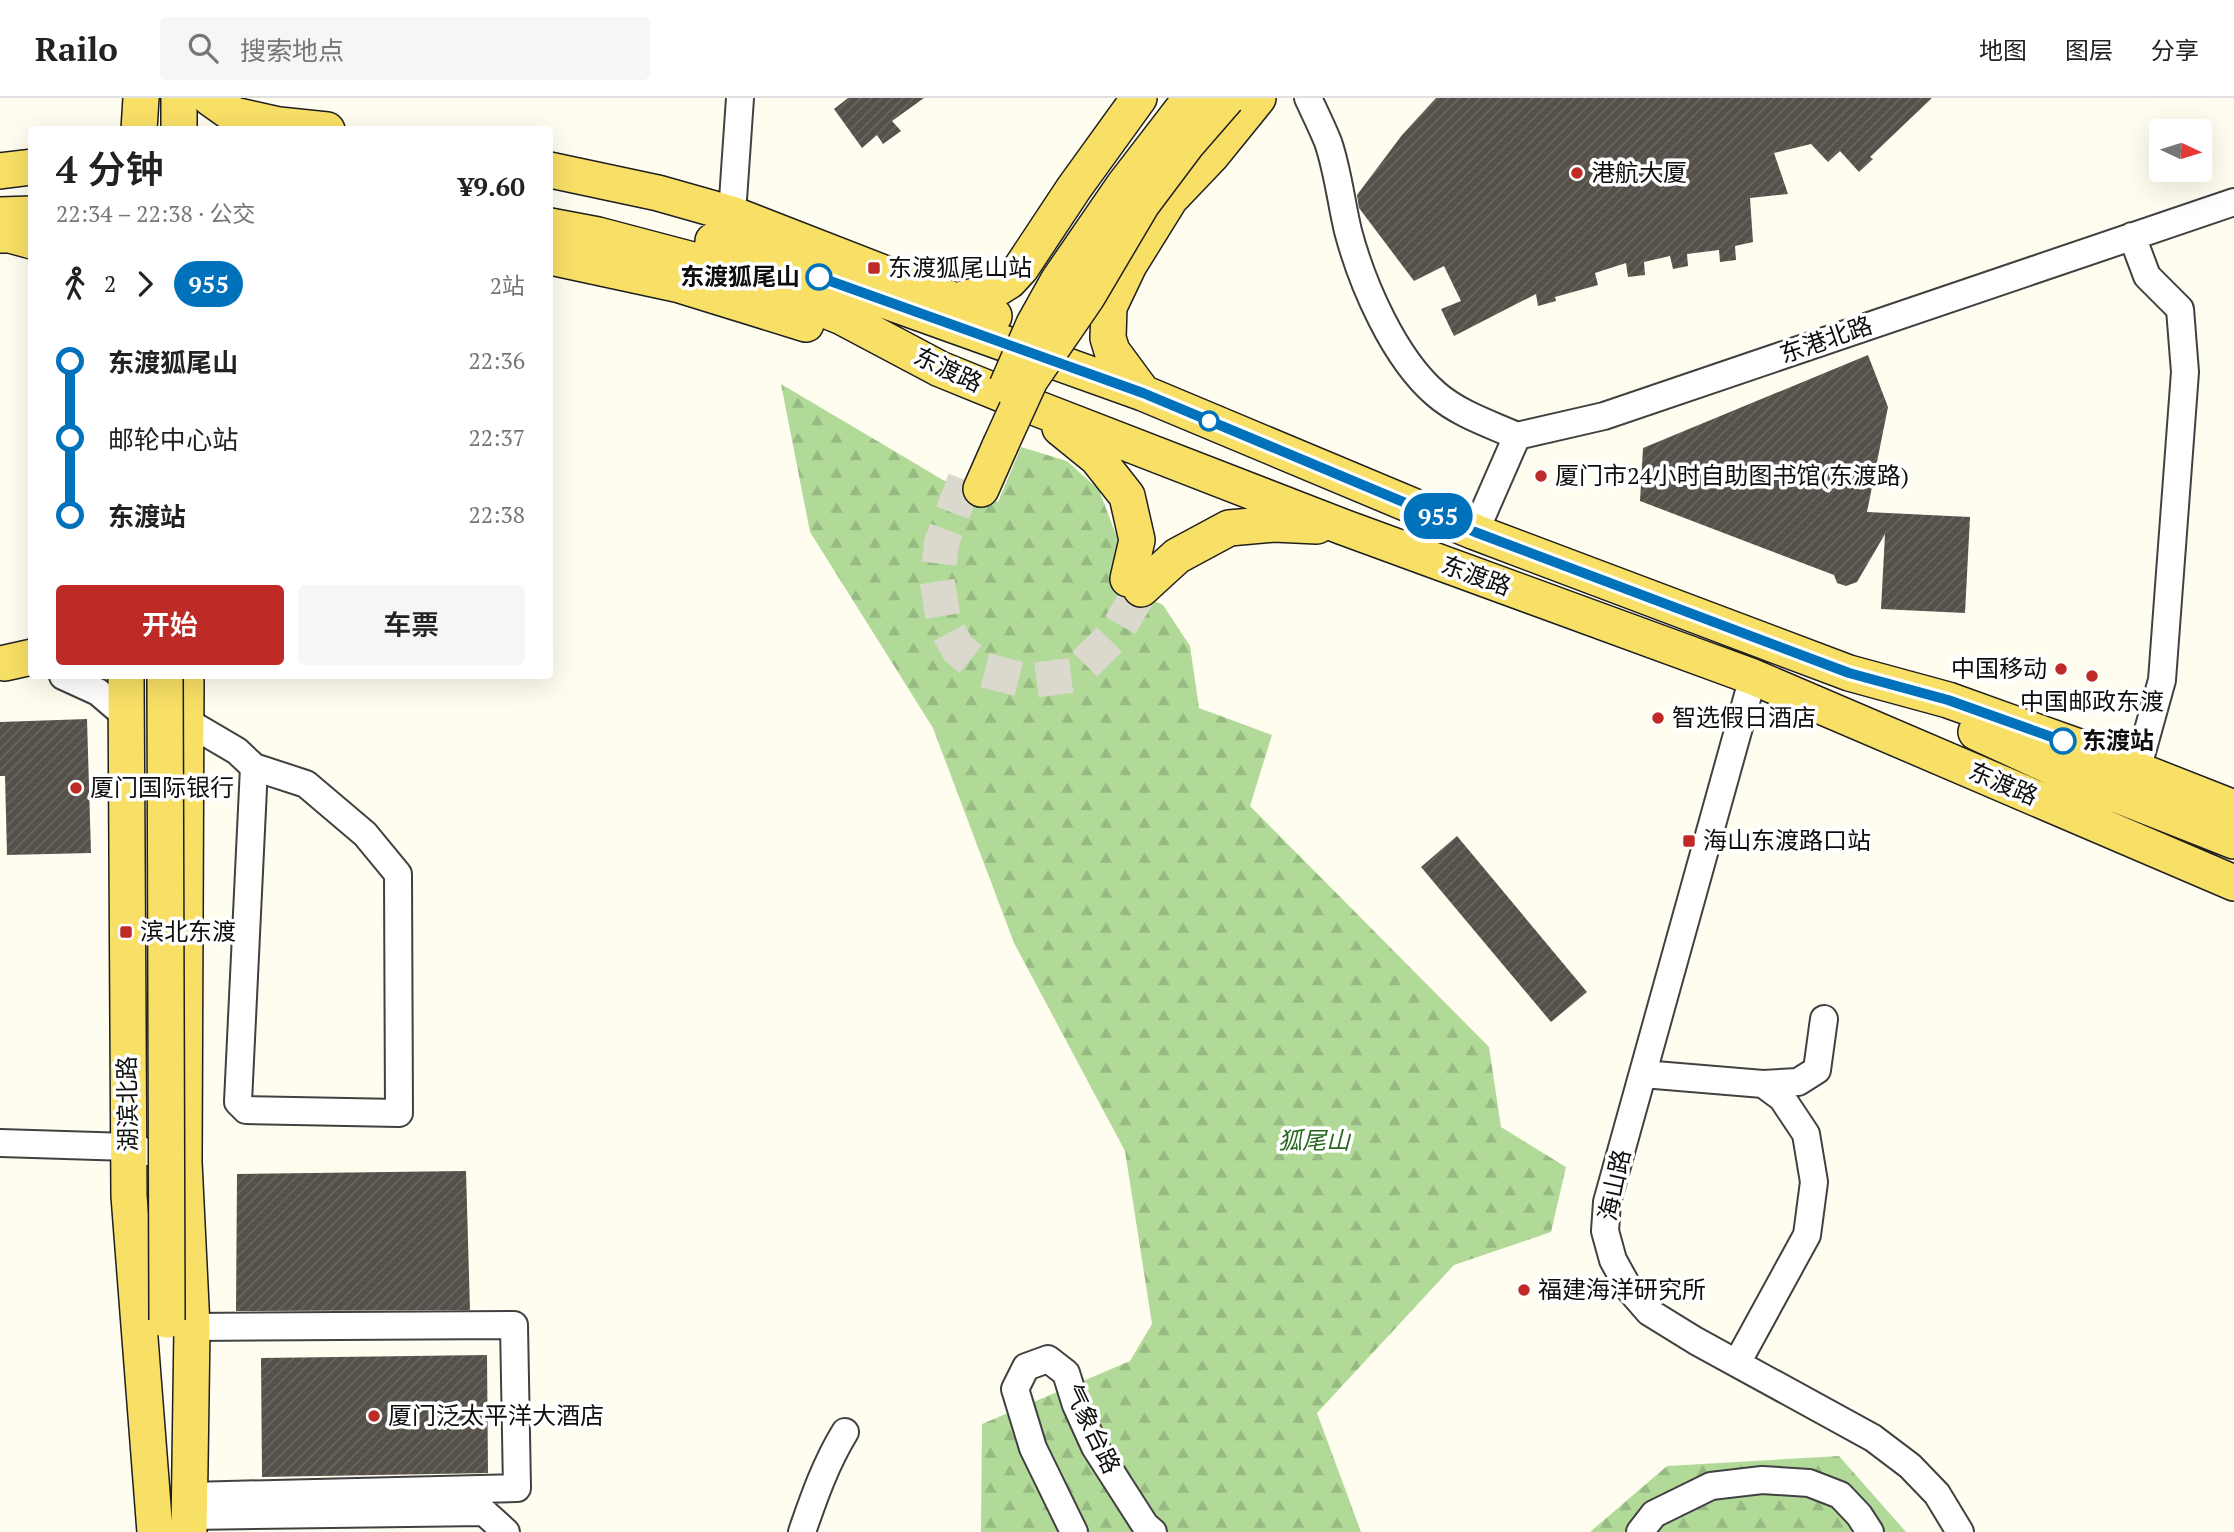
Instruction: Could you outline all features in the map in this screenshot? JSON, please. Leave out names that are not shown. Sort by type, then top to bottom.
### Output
[{"type":"main road","points":[[139,126],[141,98]]},
{"type":"main road","points":[[160,98],[160,126]]},
{"type":"main road","points":[[179,126],[180,98]]},
{"type":"main road","points":[[193,126],[194,98]]},
{"type":"main road","points":[[210,98],[234,115],[289,126]]},
{"type":"main road","points":[[956,300],[993,291],[1009,281],[1021,268],[1139,98]]},
{"type":"main road","points":[[992,443],[1016,343],[1058,255],[1103,179],[1161,98]]},
{"type":"main road","points":[[1009,281],[1044,271],[1060,261],[1072,248],[1141,144],[1176,98]]},
{"type":"main road","points":[[972,484],[992,443],[1034,324],[1058,281],[1124,185],[1191,98]]},
{"type":"main road","points":[[1033,394],[1071,291],[1109,226],[1205,98]]},
{"type":"main road","points":[[992,443],[1033,394],[1142,204],[1187,144],[1227,98]]},
{"type":"main road","points":[[1143,393],[1119,364],[1108,338],[1110,307],[1129,265],[1170,199],[1211,156],[1258,98]]},
{"type":"main road","points":[[0,165],[28,167]]},
{"type":"main road","points":[[0,171],[28,168]]},
{"type":"main road","points":[[553,171],[732,214],[956,300],[1065,348],[1143,393]]},
{"type":"main road","points":[[0,193],[28,192]]},
{"type":"main road","points":[[553,206],[599,224]]},
{"type":"main road","points":[[553,226],[599,224]]},
{"type":"main road","name":"东渡路","points":[[599,224],[694,235],[788,266],[1143,393],[1475,532],[1849,673],[1948,700],[2234,808]]},
{"type":"main road","name":"东渡路","points":[[599,224],[723,268],[842,317],[940,369],[1033,394],[1343,527],[1753,677],[2234,883]]},
{"type":"main road","points":[[1072,248],[1068,258],[1072,267],[1094,277],[1118,275],[1129,265]]},
{"type":"main road","points":[[553,258],[680,285],[940,369]]},
{"type":"main road","points":[[788,266],[1065,348]]},
{"type":"main road","points":[[1033,394],[1097,458],[1127,496],[1137,540],[1135,584],[1177,556],[1229,528],[1274,524],[1343,527]]},
{"type":"main road","points":[[1849,673],[2087,783],[2234,841]]},
{"type":"main road","name":"湖滨北路","points":[[126,679],[129,1196],[154,1518]]},
{"type":"main road","points":[[156,679],[171,1322],[189,1515]]},
{"type":"main road","points":[[165,679],[171,1322]]},
{"type":"main road","points":[[154,1518],[184,1162],[186,679]]},
{"type":"street","points":[[732,214],[740,98]]},
{"type":"street","points":[[1308,98],[1328,143],[1348,231],[1368,292],[1391,335],[1418,375],[1437,395],[1462,411],[1517,436],[1475,532]]},
{"type":"street","name":"东港北路","points":[[1517,436],[1604,416],[2234,202]]},
{"type":"street","points":[[2132,236],[2147,276],[2180,309],[2185,372],[2162,680],[2137,770]]},
{"type":"street","name":"海山路","points":[[1753,677],[1608,1202],[1605,1231],[1613,1260],[1629,1289],[1649,1312],[1873,1438],[1910,1466],[1937,1494],[1960,1532]]},
{"type":"street","points":[[70,679],[98,692],[125,716]]},
{"type":"street","points":[[186,721],[237,751],[254,767],[306,784],[365,834],[398,874],[399,1113],[246,1110],[238,1102],[254,767]]},
{"type":"street","points":[[1643,1074],[1763,1084],[1798,1082],[1817,1070],[1824,1019]]},
{"type":"street","points":[[1737,1363],[1807,1235],[1814,1182],[1806,1135],[1782,1098],[1763,1084]]},
{"type":"street","points":[[0,1143],[129,1147],[184,1162]]},
{"type":"street","points":[[171,1322],[514,1325],[517,1489],[189,1515]]},
{"type":"street","name":"气象台路","points":[[1074,1532],[1033,1448],[1015,1390],[1026,1367],[1048,1359],[1066,1373],[1076,1405],[1095,1447],[1145,1525],[1153,1532]]},
{"type":"street","points":[[802,1532],[818,1487],[845,1432]]},
{"type":"street","points":[[1640,1532],[1654,1514],[1711,1486],[1762,1480],[1809,1483],[1840,1495],[1859,1515],[1870,1532]]},
{"type":"street","points":[[189,1515],[484,1511],[506,1532]]},
{"type":"green space","name":"狐尾山","points":[[781,384],[943,480],[998,502],[1021,447],[1067,461],[1099,490],[1118,540],[1113,580],[1163,605],[1190,646],[1199,708],[1272,735],[1250,806],[1489,1047],[1501,1127],[1566,1167],[1551,1232],[1454,1265],[1317,1413],[1361,1532],[981,1532],[982,1424],[1130,1361],[1152,1324],[1125,1151],[1014,943],[933,728],[810,532]]},
{"type":"green space","points":[[1839,1456],[1906,1532],[1590,1532],[1667,1466]]},
{"type":"building","points":[[848,98],[924,98],[892,121],[901,131],[883,144],[877,135],[862,148],[834,109]]},
{"type":"building","name":"港航大厦","points":[[1436,98],[1932,98],[1870,157],[1873,159],[1859,172],[1840,151],[1828,162],[1811,144],[1774,153],[1788,194],[1750,198],[1753,242],[1735,246],[1736,260],[1720,262],[1719,250],[1687,254],[1688,266],[1673,269],[1670,256],[1644,262],[1645,275],[1628,277],[1626,263],[1595,273],[1598,285],[1555,297],[1556,301],[1538,306],[1536,294],[1454,336],[1441,309],[1461,301],[1444,266],[1414,281],[1359,208],[1357,195],[1402,135]]},
{"type":"building","points":[[1868,355],[1888,407],[1867,512],[1970,517],[1965,613],[1881,609],[1885,534],[1857,582],[1846,586],[1837,583],[1834,575],[1640,501],[1643,448]]},
{"type":"building","points":[[87,719],[91,853],[7,855],[5,776],[0,776],[0,722]]},
{"type":"building","points":[[1457,836],[1587,992],[1551,1022],[1421,867]]},
{"type":"building","points":[[466,1171],[470,1310],[236,1311],[237,1174]]},
{"type":"building","name":"厦门泛太平洋大酒店","points":[[487,1355],[488,1473],[262,1477],[261,1358]]},
{"type":"tunnel","points":[[965,480],[942,541],[937,580],[944,623],[958,649],[984,670],[1027,681],[1074,675],[1116,633],[1141,589]]},
{"type":"bus line","name":"955","points":[[819,277],[1143,393],[1475,532],[1849,673],[1948,700],[2063,741]]},
{"type":"place","name":"港航大厦","points":[[1577,173]]},
{"type":"place","name":"东渡狐尾山站","points":[[874,268]]},
{"type":"place","name":"东渡狐尾山","points":[[819,277]]},
{"type":"place","name":"厦门市24小时自助图书馆(东渡路)","points":[[1541,476]]},
{"type":"place","name":"中国移动","points":[[2061,669]]},
{"type":"place","name":"中国邮政东渡","points":[[2092,676]]},
{"type":"place","name":"智选假日酒店","points":[[1658,718]]},
{"type":"place","name":"东渡站","points":[[2063,741]]},
{"type":"place","name":"厦门国际银行","points":[[76,788]]},
{"type":"place","name":"海山东渡路口站","points":[[1689,841]]},
{"type":"place","name":"滨北东渡","points":[[126,932]]},
{"type":"place","name":"福建海洋研究所","points":[[1524,1290]]},
{"type":"place","name":"厦门泛太平洋大酒店","points":[[374,1416]]}]
